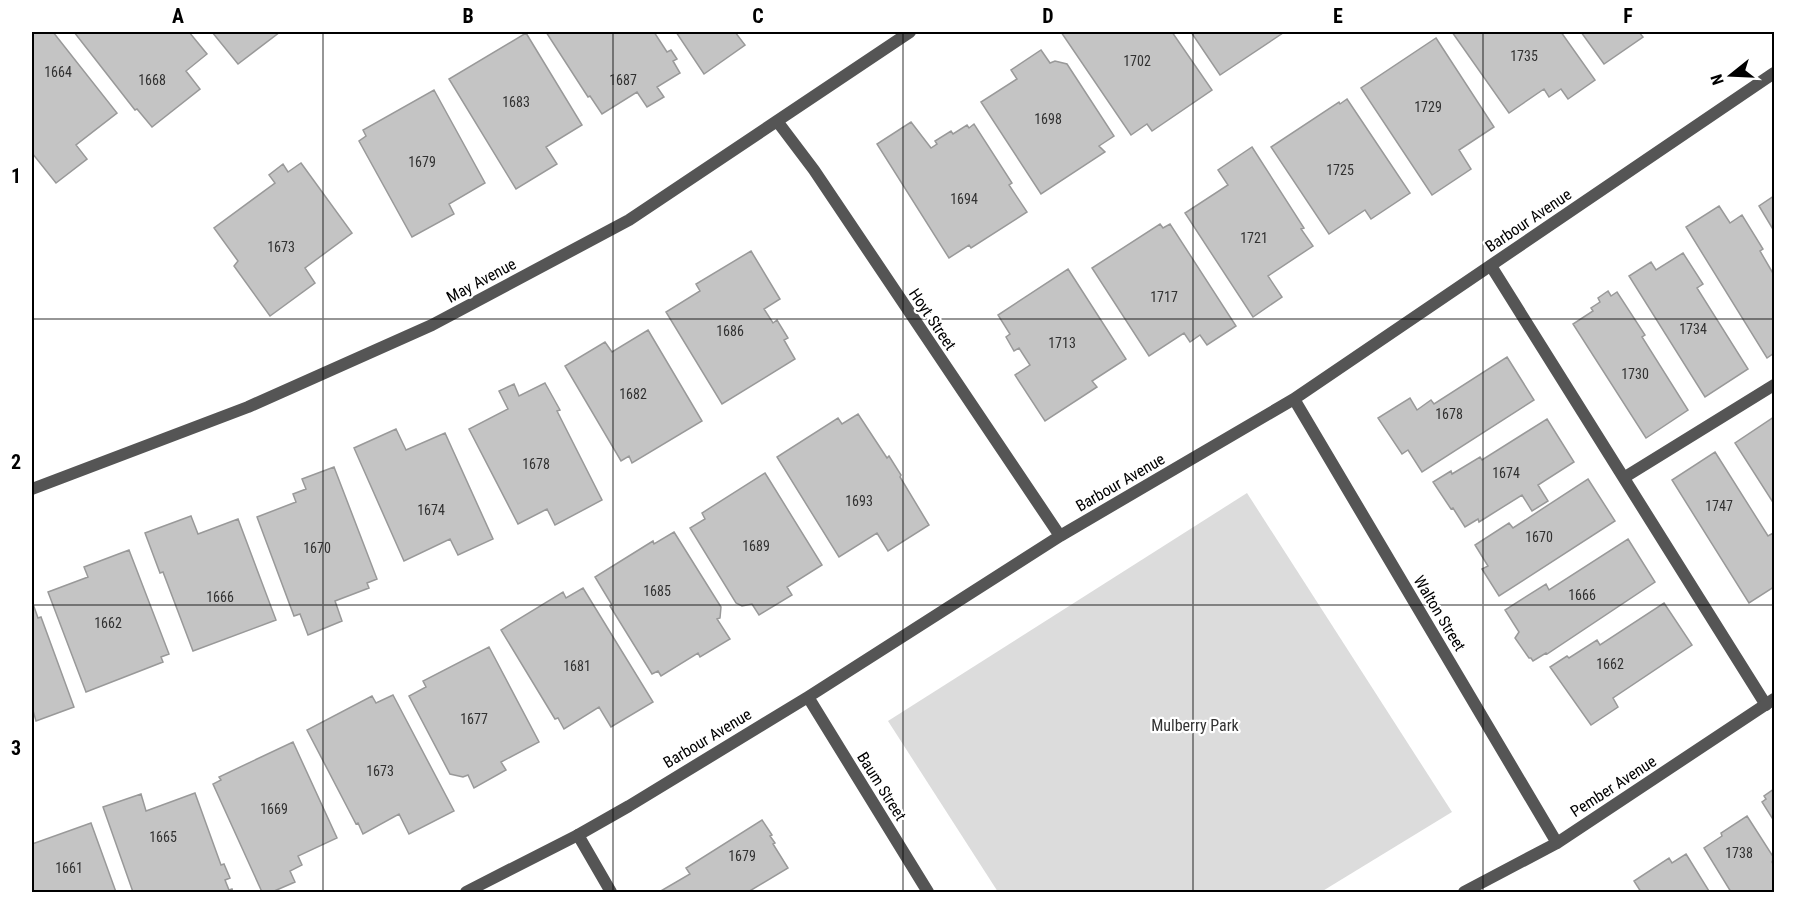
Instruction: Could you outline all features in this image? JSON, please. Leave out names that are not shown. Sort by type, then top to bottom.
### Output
[{"type":"street","name":"May Avenue","points":[[32,489],[248,407],[432,325],[629,220],[910,32]]},
{"type":"street","name":"Barbour Avenue","points":[[466,892],[578,835],[808,697],[1060,536],[1294,399],[1774,73]]},
{"type":"street","name":"Hoyt Street","points":[[777,121],[820,180],[1060,536]]},
{"type":"street","points":[[1491,266],[1770,702]]},
{"type":"street","points":[[1625,477],[1774,385]]},
{"type":"street","name":"Walton Street","points":[[1294,399],[1557,843]]},
{"type":"street","name":"Baum Street","points":[[808,697],[928,892]]},
{"type":"street","name":"Pember Avenue","points":[[1464,892],[1557,843],[1770,702]]},
{"type":"street","points":[[578,835],[611,892]]},
{"type":"green space","name":"Mulberry Park","points":[[1247,493],[1452,812],[1321,892],[998,892],[888,721]]},
{"type":"building","points":[[32,32],[53,32],[117,113],[76,145],[87,159],[56,183],[32,153]]},
{"type":"building","points":[[74,32],[189,32],[207,54],[186,71],[200,89],[152,127],[137,109],[135,110]]},
{"type":"building","points":[[212,32],[280,32],[238,64]]},
{"type":"building","points":[[546,32],[654,32],[667,52],[671,50],[677,59],[673,61],[680,73],[657,87],[664,97],[647,107],[637,92],[602,114],[590,96],[588,97]]},
{"type":"building","points":[[676,32],[735,32],[745,45],[704,74]]},
{"type":"building","points":[[1061,32],[1172,32],[1212,90],[1152,131],[1147,124],[1131,135]]},
{"type":"building","points":[[1191,32],[1282,32],[1283,33],[1220,75]]},
{"type":"building","points":[[1452,32],[1561,32],[1595,80],[1568,99],[1561,89],[1549,97],[1544,89],[1509,113]]},
{"type":"building","points":[[1581,32],[1639,32],[1643,37],[1604,64]]},
{"type":"building","points":[[526,33],[582,125],[546,147],[557,164],[516,189],[449,79]]},
{"type":"building","points":[[1436,38],[1494,127],[1459,150],[1471,169],[1432,195],[1361,88]]},
{"type":"building","points":[[1041,50],[1050,63],[1055,61],[1067,64],[1114,136],[1099,146],[1105,152],[1041,194],[981,102],[1017,79],[1011,70]]},
{"type":"building","points":[[434,90],[485,183],[449,204],[454,214],[412,237],[359,141],[366,136],[363,130]]},
{"type":"building","points":[[1347,99],[1410,193],[1371,219],[1365,210],[1329,234],[1271,147]]},
{"type":"building","points":[[911,122],[931,148],[937,144],[935,141],[951,131],[953,134],[967,125],[969,128],[974,124],[1012,183],[1009,185],[1027,212],[971,248],[969,245],[949,258],[877,144]]},
{"type":"building","points":[[1252,147],[1313,246],[1268,276],[1282,297],[1253,317],[1185,213],[1228,185],[1218,170]]},
{"type":"building","points":[[301,163],[352,233],[305,268],[315,283],[270,316],[234,266],[238,261],[214,228],[275,183],[269,175],[283,164],[288,172]]},
{"type":"building","points":[[1774,196],[1774,231],[1759,206]]},
{"type":"building","points":[[1719,206],[1730,223],[1742,215],[1763,249],[1760,251],[1774,275],[1774,353],[1767,358],[1686,227]]},
{"type":"building","points":[[1160,224],[1163,228],[1170,224],[1236,326],[1207,345],[1200,335],[1190,342],[1184,333],[1149,356],[1092,268]]},
{"type":"building","points":[[751,251],[780,299],[764,309],[773,323],[777,320],[788,338],[784,340],[795,359],[722,404],[666,312],[700,291],[696,284]]},
{"type":"building","points":[[1683,253],[1703,284],[1697,288],[1748,369],[1705,397],[1629,276],[1651,262],[1656,270]]},
{"type":"building","points":[[1068,269],[1126,359],[1092,381],[1097,387],[1045,421],[1015,375],[1030,365],[1019,348],[1014,351],[1006,337],[1010,334],[998,315]]},
{"type":"building","points":[[1608,291],[1611,296],[1617,292],[1645,335],[1642,337],[1688,410],[1646,438],[1573,324],[1593,311],[1591,308],[1600,302],[1598,298]]},
{"type":"building","points":[[648,330],[702,421],[632,463],[629,456],[621,461],[565,366],[605,342],[612,352]]},
{"type":"building","points":[[1507,357],[1534,400],[1422,472],[1408,450],[1402,454],[1378,418],[1410,398],[1417,410],[1431,400],[1434,404]]},
{"type":"building","points":[[545,383],[602,500],[555,525],[547,509],[518,524],[469,429],[508,409],[499,391],[514,384],[519,396]]},
{"type":"building","points":[[858,414],[887,458],[889,456],[929,525],[888,551],[877,533],[839,557],[777,457],[838,418],[842,424]]},
{"type":"building","points":[[1774,417],[1774,504],[1735,443]]},
{"type":"building","points":[[1547,419],[1574,462],[1538,485],[1548,501],[1532,511],[1522,495],[1479,522],[1478,519],[1465,527],[1433,482],[1451,471],[1452,474],[1480,457],[1482,460]]},
{"type":"building","points":[[396,429],[406,450],[445,433],[493,539],[458,555],[450,539],[404,561],[354,448]]},
{"type":"building","points":[[1715,452],[1768,536],[1773,533],[1774,536],[1774,587],[1749,603],[1672,480]]},
{"type":"building","points":[[334,467],[377,579],[367,583],[369,588],[335,601],[342,621],[308,635],[300,614],[294,616],[257,517],[296,502],[293,494],[306,489],[302,479]]},
{"type":"building","points":[[765,473],[822,565],[787,587],[792,595],[759,615],[752,604],[742,606],[736,603],[690,528],[705,519],[702,513]]},
{"type":"building","points":[[1588,479],[1615,521],[1499,596],[1482,569],[1488,566],[1475,545],[1509,523],[1513,528]]},
{"type":"building","points":[[191,516],[198,534],[238,519],[276,620],[193,651],[163,572],[160,573],[145,533]]},
{"type":"building","points":[[674,532],[721,607],[720,618],[717,619],[730,639],[700,657],[698,653],[661,676],[658,671],[652,674],[595,577],[653,541],[654,544]]},
{"type":"building","points":[[1628,539],[1655,582],[1547,654],[1533,661],[1529,658],[1515,638],[1519,632],[1505,610],[1546,584],[1549,590]]},
{"type":"building","points":[[129,550],[169,654],[161,657],[163,662],[86,692],[48,592],[88,577],[84,567]]},
{"type":"building","points":[[583,588],[653,702],[611,727],[599,707],[564,729],[558,718],[555,719],[501,630],[563,592],[566,598]]},
{"type":"building","points":[[32,601],[38,618],[41,617],[74,707],[36,721],[32,707]]},
{"type":"building","points":[[1664,603],[1692,645],[1613,698],[1618,707],[1591,725],[1550,667],[1597,640],[1600,645]]},
{"type":"building","points":[[489,647],[539,742],[501,762],[506,770],[474,788],[468,775],[463,777],[450,774],[409,696],[426,687],[423,681]]},
{"type":"building","points":[[393,695],[454,811],[409,834],[399,814],[363,834],[307,730],[372,696],[376,703]]},
{"type":"building","points":[[293,742],[337,838],[298,856],[302,865],[290,871],[295,882],[272,892],[262,892],[213,784],[221,780],[219,777]]},
{"type":"building","points":[[1774,789],[1774,821],[1762,802],[1766,799],[1764,796]]},
{"type":"building","points":[[195,793],[221,865],[224,864],[230,878],[225,880],[229,890],[232,889],[233,892],[133,892],[103,807],[141,794],[146,811]]},
{"type":"building","points":[[1747,816],[1774,858],[1772,862],[1774,892],[1731,892],[1704,848],[1722,836],[1721,833]]},
{"type":"building","points":[[762,820],[788,868],[748,892],[659,892],[690,874],[686,868]]},
{"type":"building","points":[[91,823],[116,892],[32,892],[32,844]]},
{"type":"building","points":[[1686,854],[1709,891],[1641,892],[1634,881],[1669,858],[1672,863]]}]
